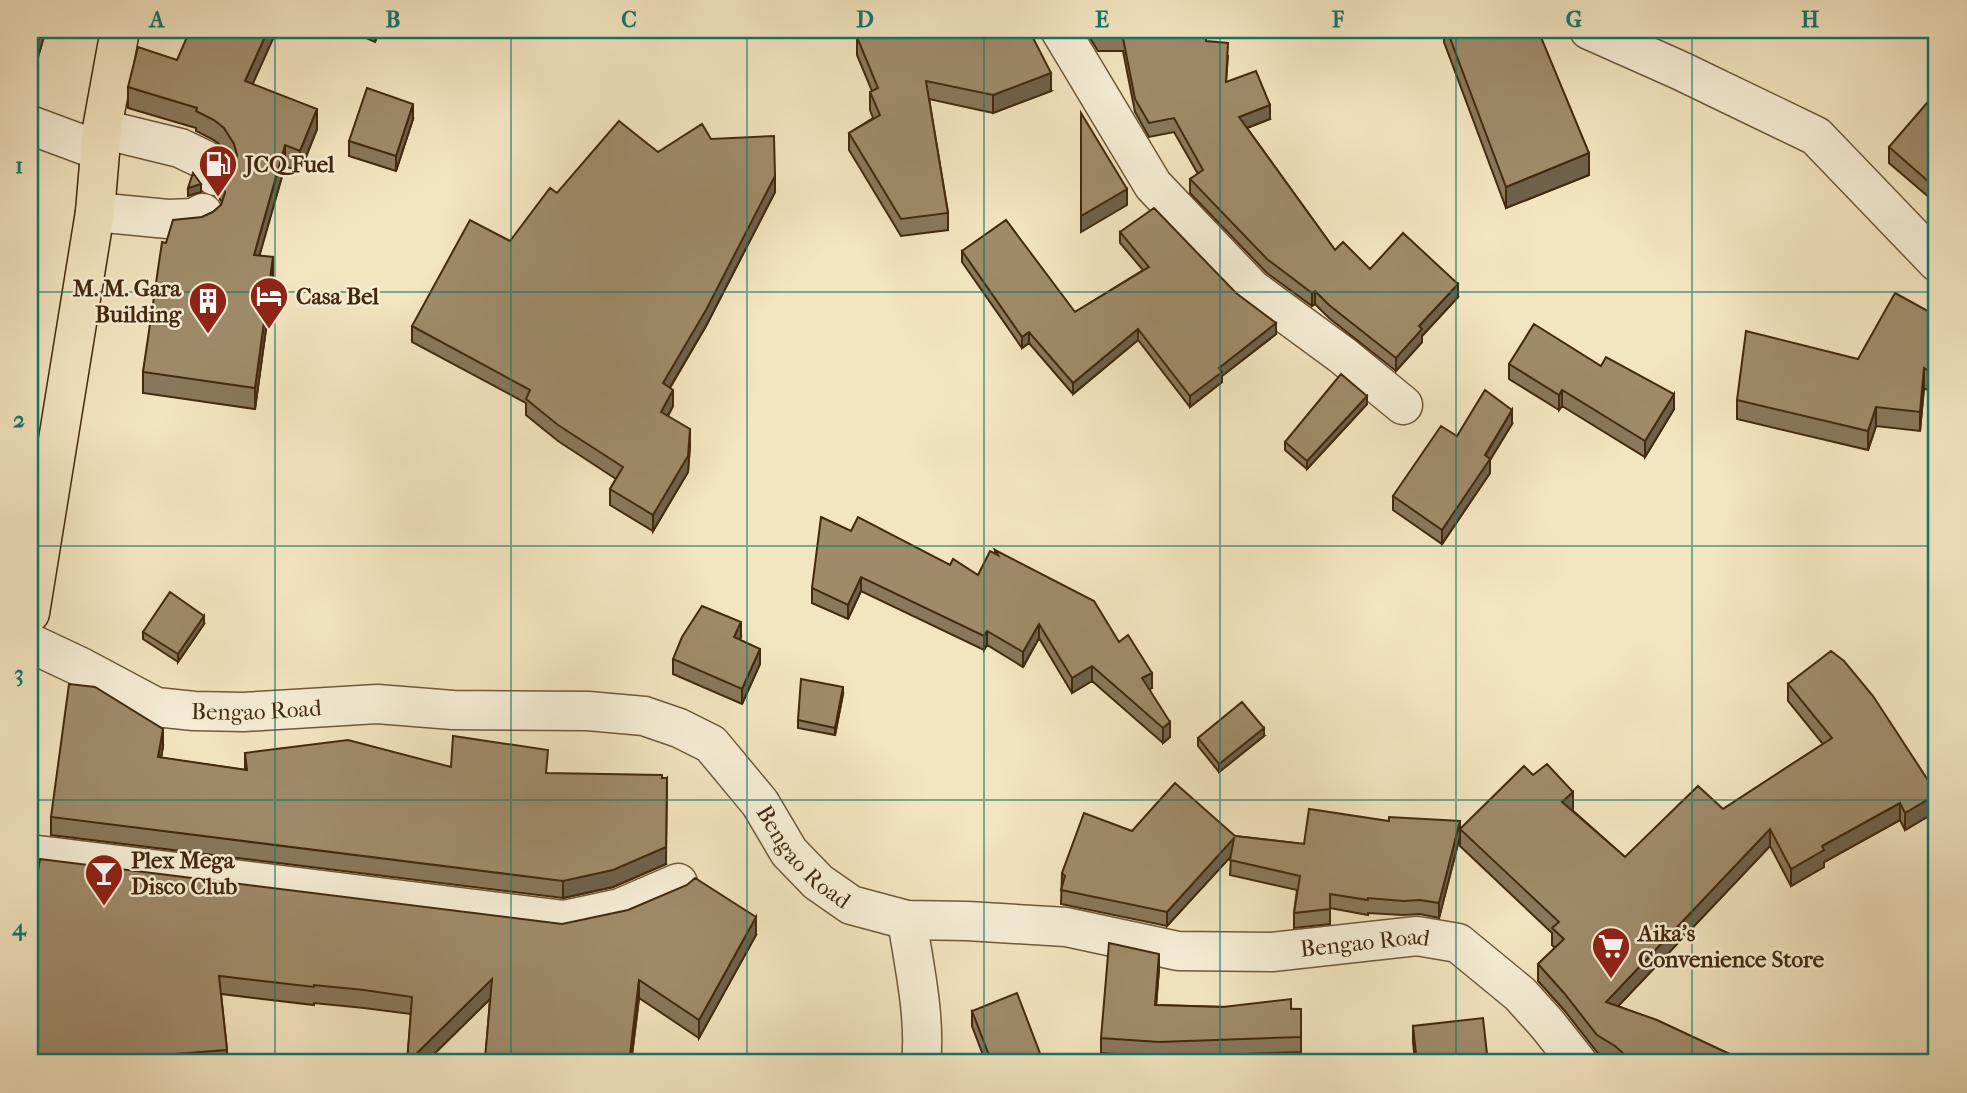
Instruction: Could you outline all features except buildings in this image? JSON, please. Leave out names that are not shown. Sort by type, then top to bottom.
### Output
[{"type":"main road","points":[[30,612],[94,212],[101,140],[120,30]]},
{"type":"street","points":[[1060,30],[1153,185],[1252,289],[1342,355],[1402,405]]},
{"type":"street","points":[[1589,30],[1816,136],[1937,262]]},
{"type":"street","points":[[30,125],[101,140],[180,148],[205,160],[215,176]]},
{"type":"street","points":[[94,212],[168,219],[193,218],[203,214]]},
{"type":"street","name":"Bengao Road","points":[[30,643],[156,708],[244,712],[377,704],[453,710],[575,711],[644,716],[679,728],[711,744],[760,803],[789,852],[818,882],[852,905],[907,920],[1066,927],[1178,951],[1272,951],[1417,936],[1458,943],[1520,994],[1578,1063]]},
{"type":"street","points":[[30,854],[564,920],[620,908],[678,883]]},
{"type":"street","points":[[907,920],[922,1033],[921,1063]]},
{"type":"place","name":"JCQ Fuel","points":[[218,198]]},
{"type":"place","name":"Casa Bel","points":[[269,330]]},
{"type":"place","name":"M. M. Gara Building","points":[[208,335]]},
{"type":"place","name":"Plex Mega Disco Club","points":[[104,907]]},
{"type":"place","name":"Aika's Convenience Store","points":[[1611,980]]}]
